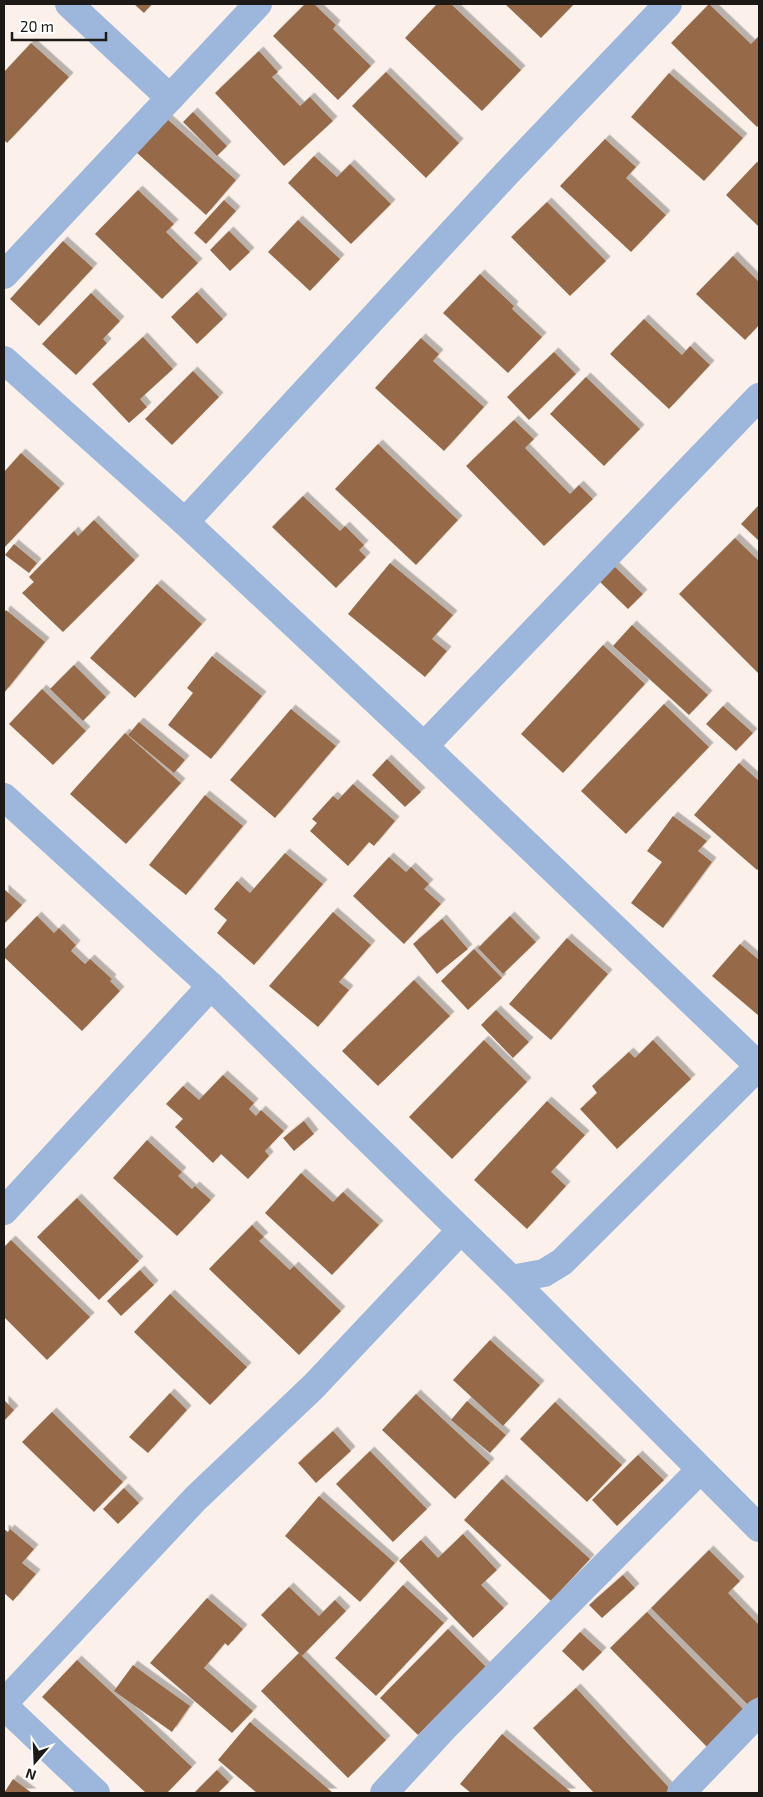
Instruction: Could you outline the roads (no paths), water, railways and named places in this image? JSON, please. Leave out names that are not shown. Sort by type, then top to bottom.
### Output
[{"type":"street","points":[[69,4],[170,98]]},
{"type":"street","points":[[4,274],[258,4]]},
{"type":"street","points":[[185,522],[506,174],[668,4]]},
{"type":"street","points":[[4,360],[185,522],[424,746],[759,1066],[562,1262],[544,1273],[511,1280]]},
{"type":"street","points":[[424,746],[759,398]]},
{"type":"street","points":[[4,796],[212,986],[511,1280],[759,1528]]},
{"type":"street","points":[[4,1211],[212,986]]},
{"type":"street","points":[[96,1793],[4,1705],[195,1499],[314,1386],[460,1231]]},
{"type":"street","points":[[384,1793],[442,1730],[700,1470]]},
{"type":"street","points":[[681,1793],[759,1712]]}]
